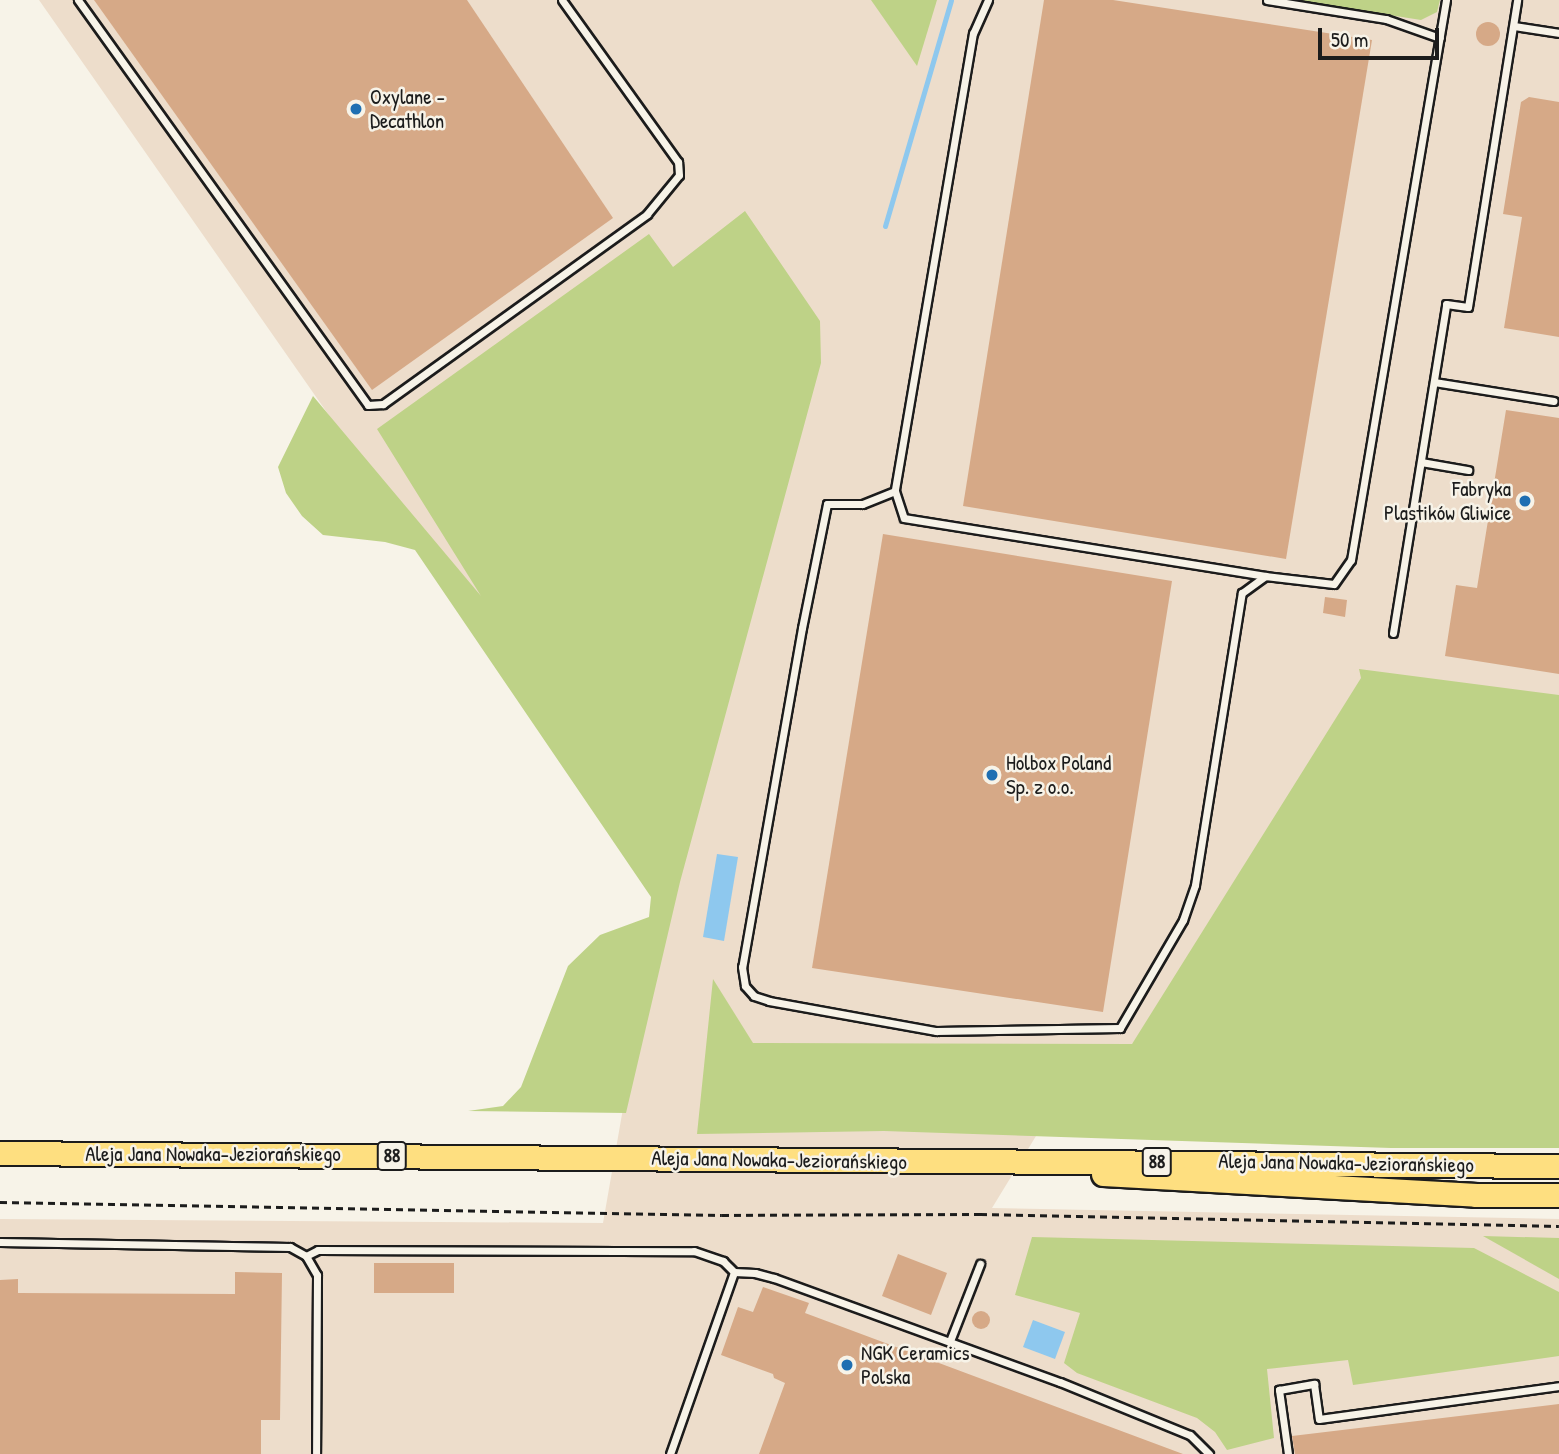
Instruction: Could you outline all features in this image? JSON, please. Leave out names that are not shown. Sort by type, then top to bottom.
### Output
[{"type":"main road","name":"Aleja Jana Nowaka-Jeziorańskiego","points":[[0,1153],[1559,1166]]},
{"type":"main road","points":[[993,1161],[1135,1178],[1476,1195],[1559,1195]]},
{"type":"lane","points":[[78,0],[368,405],[383,404],[647,214],[678,175],[678,162],[562,0]]},
{"type":"lane","points":[[988,0],[973,33],[895,491],[904,518],[1265,576],[1334,584],[1351,560],[1446,0]]},
{"type":"lane","points":[[1267,0],[1386,19],[1440,38]]},
{"type":"lane","points":[[1393,633],[1447,304],[1468,307],[1517,0]]},
{"type":"lane","points":[[1514,26],[1559,33]]},
{"type":"lane","points":[[1434,382],[1554,401]]},
{"type":"lane","points":[[1421,462],[1468,470]]},
{"type":"lane","points":[[895,491],[862,504],[827,504],[802,628],[742,967],[745,986],[754,996],[769,1001],[936,1031],[1120,1028],[1183,920],[1191,897],[1242,593],[1265,576]]},
{"type":"lane","points":[[0,1242],[290,1247],[306,1256],[317,1275],[316,1454]]},
{"type":"lane","points":[[306,1256],[318,1250],[694,1251],[723,1261],[734,1272],[755,1273],[774,1278],[950,1341],[1178,1430],[1199,1441],[1209,1454]]},
{"type":"lane","points":[[950,1341],[980,1264]]},
{"type":"lane","points":[[670,1454],[734,1272]]},
{"type":"lane","points":[[1288,1454],[1279,1390],[1314,1384],[1318,1419],[1559,1386]]},
{"type":"path","points":[[0,1202],[722,1215],[980,1214],[1559,1226]]},
{"type":"shaded area","points":[[39,0],[1559,0],[1559,699],[1132,1044],[1036,1136],[992,1208],[1559,1219],[1559,1454],[0,1454],[0,1219],[603,1223],[661,891]]},
{"type":"green space","points":[[871,0],[937,0],[917,66]]},
{"type":"green space","points":[[1295,0],[1440,0],[1437,12],[1421,20]]},
{"type":"green space","points":[[745,211],[820,321],[821,363],[680,882],[626,1113],[468,1111],[503,1106],[521,1087],[568,966],[600,935],[649,917],[651,897],[415,550],[385,542],[323,535],[302,516],[286,493],[278,467],[313,396],[481,596],[377,429],[649,234],[673,267]]},
{"type":"green space","points":[[1359,669],[1559,695],[1559,1148],[1391,1148],[884,1131],[697,1134],[713,979],[753,1043],[1132,1044],[1361,678]]},
{"type":"green space","points":[[1483,1236],[1559,1238],[1559,1279]]},
{"type":"green space","points":[[1032,1237],[1474,1248],[1559,1292],[1559,1356],[1353,1385],[1348,1360],[1267,1369],[1274,1438],[1227,1450],[1215,1432],[1197,1418],[1077,1373],[1064,1363],[1080,1313],[1015,1295]]},
{"type":"water","points":[[717,854],[738,857],[724,941],[703,937]]},
{"type":"water","points":[[1033,1320],[1065,1332],[1055,1359],[1023,1347]]},
{"type":"building","name":"Oxylane - Decathlon","points":[[94,0],[467,0],[613,218],[372,390]]},
{"type":"building","points":[[1044,0],[1113,0],[1372,40],[1286,559],[963,506]]},
{"type":"building","points":[[1488,22],[1496,26],[1500,34],[1496,42],[1488,46],[1480,42],[1476,34],[1480,26]]},
{"type":"building","points":[[1529,97],[1559,102],[1559,337],[1504,328],[1522,217],[1503,214],[1521,102]]},
{"type":"building","name":"Fabryka Plastików Gliwice","points":[[1506,410],[1559,418],[1559,674],[1445,656],[1456,585],[1477,588]]},
{"type":"building","name":"Holbox Poland Sp. z o.o.","points":[[883,534],[1172,581],[1103,1012],[812,968]]},
{"type":"building","points":[[1325,597],[1347,600],[1345,617],[1323,613]]},
{"type":"building","points":[[898,1254],[947,1273],[931,1315],[882,1296]]},
{"type":"building","points":[[374,1263],[454,1263],[454,1293],[374,1293]]},
{"type":"building","points":[[235,1272],[282,1273],[280,1420],[261,1420],[261,1454],[0,1454],[0,1280],[18,1279],[18,1293],[235,1294]]},
{"type":"building","name":"NGK Ceramics Polska","points":[[763,1287],[809,1303],[805,1313],[1183,1454],[759,1454],[785,1383],[774,1378],[773,1374],[721,1355],[738,1307],[753,1312]]},
{"type":"building","points":[[981,1311],[989,1316],[990,1320],[985,1328],[981,1329],[973,1324],[972,1320],[977,1312]]},
{"type":"building","points":[[1559,1404],[1559,1454],[1295,1454],[1292,1436]]},
{"type":"waterway","points":[[885,226],[951,0]]},
{"type":"place","name":"Oxylane - Decathlon","points":[[356,109]]},
{"type":"place","name":"Fabryka Plastików Gliwice","points":[[1525,501]]},
{"type":"place","name":"Holbox Poland Sp. z o.o.","points":[[992,775]]},
{"type":"place","name":"NGK Ceramics Polska","points":[[847,1365]]}]
